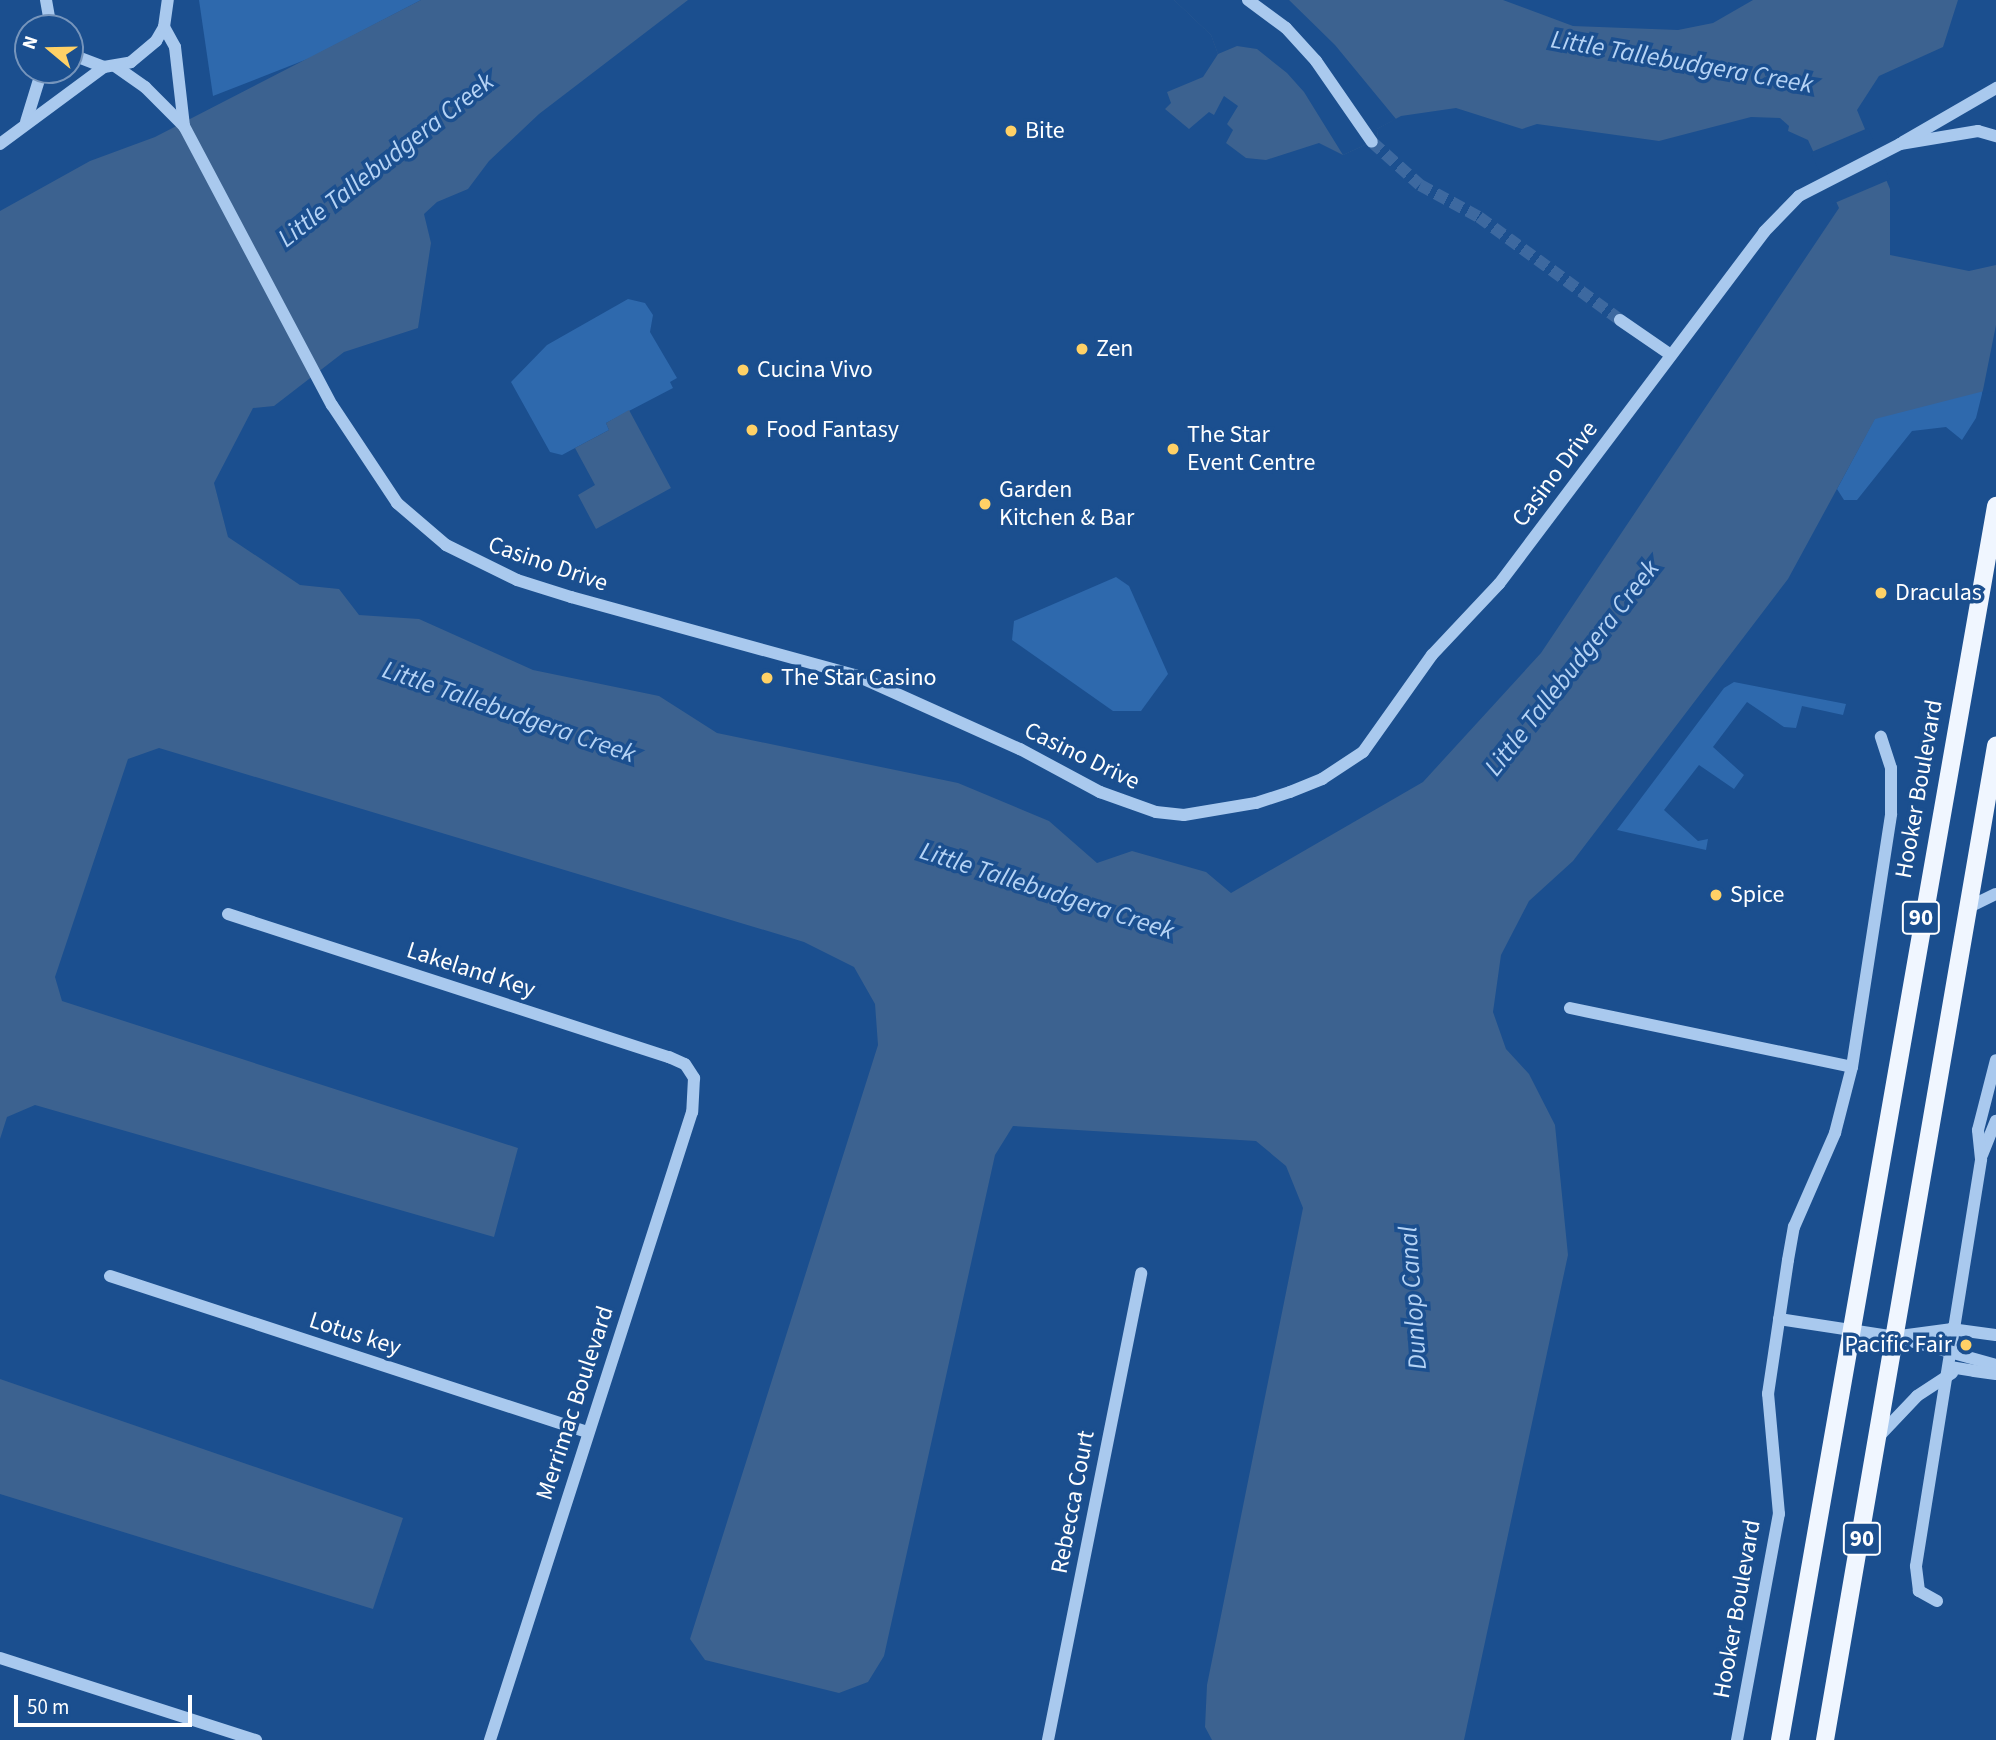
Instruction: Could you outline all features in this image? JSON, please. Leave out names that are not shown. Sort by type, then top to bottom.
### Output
[{"type":"main road","name":"Hooker Boulevard","points":[[1780,1740],[1854,1331],[1927,879],[1996,506]]},
{"type":"main road","name":"90","points":[[1825,1740],[1881,1434],[1966,908],[1994,778],[1996,746]]},
{"type":"street","points":[[3,138],[109,66],[145,53],[164,27],[168,0]]},
{"type":"street","points":[[1248,0],[1286,28],[1316,61],[1372,142]]},
{"type":"street","points":[[164,27],[178,64],[184,126]]},
{"type":"street","points":[[84,58],[109,66],[145,87],[184,126]]},
{"type":"street","points":[[26,122],[38,84]]},
{"type":"street","points":[[1897,145],[1996,88]]},
{"type":"street","name":"Casino Drive","points":[[184,126],[332,405],[397,503],[421,527],[475,562],[570,597],[855,675],[1020,749],[1100,792],[1156,812],[1184,815],[1256,803],[1290,792],[1322,779],[1363,752],[1432,655],[1499,584],[1763,232],[1798,196],[1897,145],[1978,131],[1996,136]]},
{"type":"street","points":[[1620,320],[1671,355]]},
{"type":"street","name":"Hooker Boulevard","points":[[1737,1740],[1779,1514],[1768,1394],[1794,1227],[1835,1133],[1852,1067],[1891,814],[1891,768],[1881,737]]},
{"type":"street","points":[[1966,908],[1996,894]]},
{"type":"street","name":"Lakeland Key","points":[[228,914],[669,1056],[685,1064],[694,1078]]},
{"type":"street","points":[[1570,1008],[1852,1067]]},
{"type":"street","points":[[1981,1159],[1978,1130],[1996,1060]]},
{"type":"street","name":"Merrimac Boulevard","points":[[490,1740],[692,1112],[694,1078]]},
{"type":"street","points":[[1937,1601],[1919,1591],[1916,1566],[1950,1367],[1981,1159],[1996,1121]]},
{"type":"street","name":"Rebecca Court","points":[[1048,1740],[1141,1273]]},
{"type":"street","name":"Lotus key","points":[[110,1276],[587,1432]]},
{"type":"street","points":[[1779,1319],[1896,1337],[1996,1365]]},
{"type":"street","points":[[1896,1337],[1951,1329],[1996,1335]]},
{"type":"street","points":[[1881,1434],[1917,1396],[1973,1360]]},
{"type":"street","points":[[1950,1367],[1996,1374]]},
{"type":"street","points":[[0,1658],[256,1740]]},
{"type":"shaded area","points":[[199,0],[421,0],[310,58],[213,96]]},
{"type":"shaded area","points":[[628,299],[645,303],[653,315],[650,332],[677,378],[670,382],[673,388],[606,423],[609,430],[562,455],[550,452],[511,382],[547,345]]},
{"type":"shaded area","points":[[1983,390],[1976,418],[1962,440],[1946,427],[1912,431],[1857,500],[1844,500],[1837,489],[1875,418]]},
{"type":"shaded area","points":[[1116,577],[1129,586],[1168,674],[1141,711],[1113,711],[1012,640],[1014,621]]},
{"type":"shaded area","points":[[1734,682],[1846,704],[1843,715],[1802,706],[1796,728],[1784,727],[1747,702],[1713,747],[1744,775],[1734,789],[1699,765],[1664,810],[1698,841],[1708,839],[1706,850],[1617,830],[1724,688]]},
{"type":"water","points":[[421,0],[688,0],[539,114],[489,161],[468,189],[437,202],[424,214],[431,243],[418,328],[344,352],[274,406],[253,408],[214,483],[228,537],[300,585],[339,589],[359,615],[419,619],[533,670],[659,696],[717,733],[958,783],[1049,821],[1097,863],[1132,851],[1206,872],[1231,893],[1423,782],[1541,653],[1839,208],[1808,140],[1788,131],[1789,126],[1780,118],[1751,117],[1659,141],[1537,124],[1522,129],[1456,108],[1401,116],[1377,129],[1378,139],[1343,155],[1319,143],[1266,160],[1246,158],[1226,143],[1233,130],[1227,124],[1238,106],[1224,96],[1214,115],[1209,112],[1189,129],[1165,109],[1171,103],[1167,92],[1203,77],[1218,54],[1211,35],[1174,0],[1503,0],[1573,26],[1678,30],[1713,23],[1753,0],[1958,0],[1943,47],[1879,76],[1857,110],[1890,189],[1890,255],[1969,271],[1996,265],[1996,388],[1875,419],[1788,579],[1573,861],[1529,901],[1501,955],[1493,1012],[1506,1049],[1529,1074],[1555,1125],[1568,1255],[1464,1740],[1212,1740],[1205,1727],[1207,1685],[1303,1208],[1286,1166],[1256,1141],[1013,1126],[995,1155],[884,1656],[868,1682],[839,1693],[705,1660],[690,1639],[878,1045],[875,1004],[854,967],[804,942],[159,748],[128,759],[55,977],[62,1001],[518,1148],[494,1237],[35,1105],[7,1117],[0,1139],[0,211],[90,161],[155,137]]},
{"type":"water","points":[[629,410],[671,488],[596,529],[578,495],[595,485],[575,448],[609,430],[606,423]]},
{"type":"water","points":[[0,1379],[403,1518],[373,1609],[0,1494]]},
{"type":"pier","points":[[1174,0],[1289,0],[1335,45],[1396,119],[1377,129],[1378,139],[1343,155],[1304,92],[1287,73],[1257,49],[1237,46],[1218,54],[1211,35]]},
{"type":"pier","points":[[1868,128],[1890,180],[1833,204],[1811,152]]},
{"type":"pier","points":[[1996,325],[1996,391],[1982,394],[1983,390]]},
{"type":"tunnel","points":[[1372,142],[1420,185],[1479,217],[1620,320]]},
{"type":"place","name":"Bite","points":[[1011,131]]},
{"type":"place","name":"Zen","points":[[1082,349]]},
{"type":"place","name":"Cucina Vivo","points":[[743,370]]},
{"type":"place","name":"Food Fantasy","points":[[752,430]]},
{"type":"place","name":"The Star Event Centre","points":[[1173,449]]},
{"type":"place","name":"Garden Kitchen & Bar","points":[[985,504]]},
{"type":"place","name":"Draculas","points":[[1881,593]]},
{"type":"place","name":"The Star Casino","points":[[767,678]]},
{"type":"place","name":"Spice","points":[[1716,895]]},
{"type":"place","name":"Pacific Fair","points":[[1966,1345]]},
{"type":"water label","name":"Little Tallebudgera Creek","points":[[1682,62]]},
{"type":"water label","name":"Little Tallebudgera Creek","points":[[386,160]]},
{"type":"water label","name":"Little Tallebudgera Creek","points":[[1572,668]]},
{"type":"water label","name":"Little Tallebudgera Creek","points":[[509,712]]},
{"type":"water label","name":"Little Tallebudgera Creek","points":[[1047,891]]},
{"type":"water label","name":"Dunlop Canal","points":[[1413,1298]]}]
